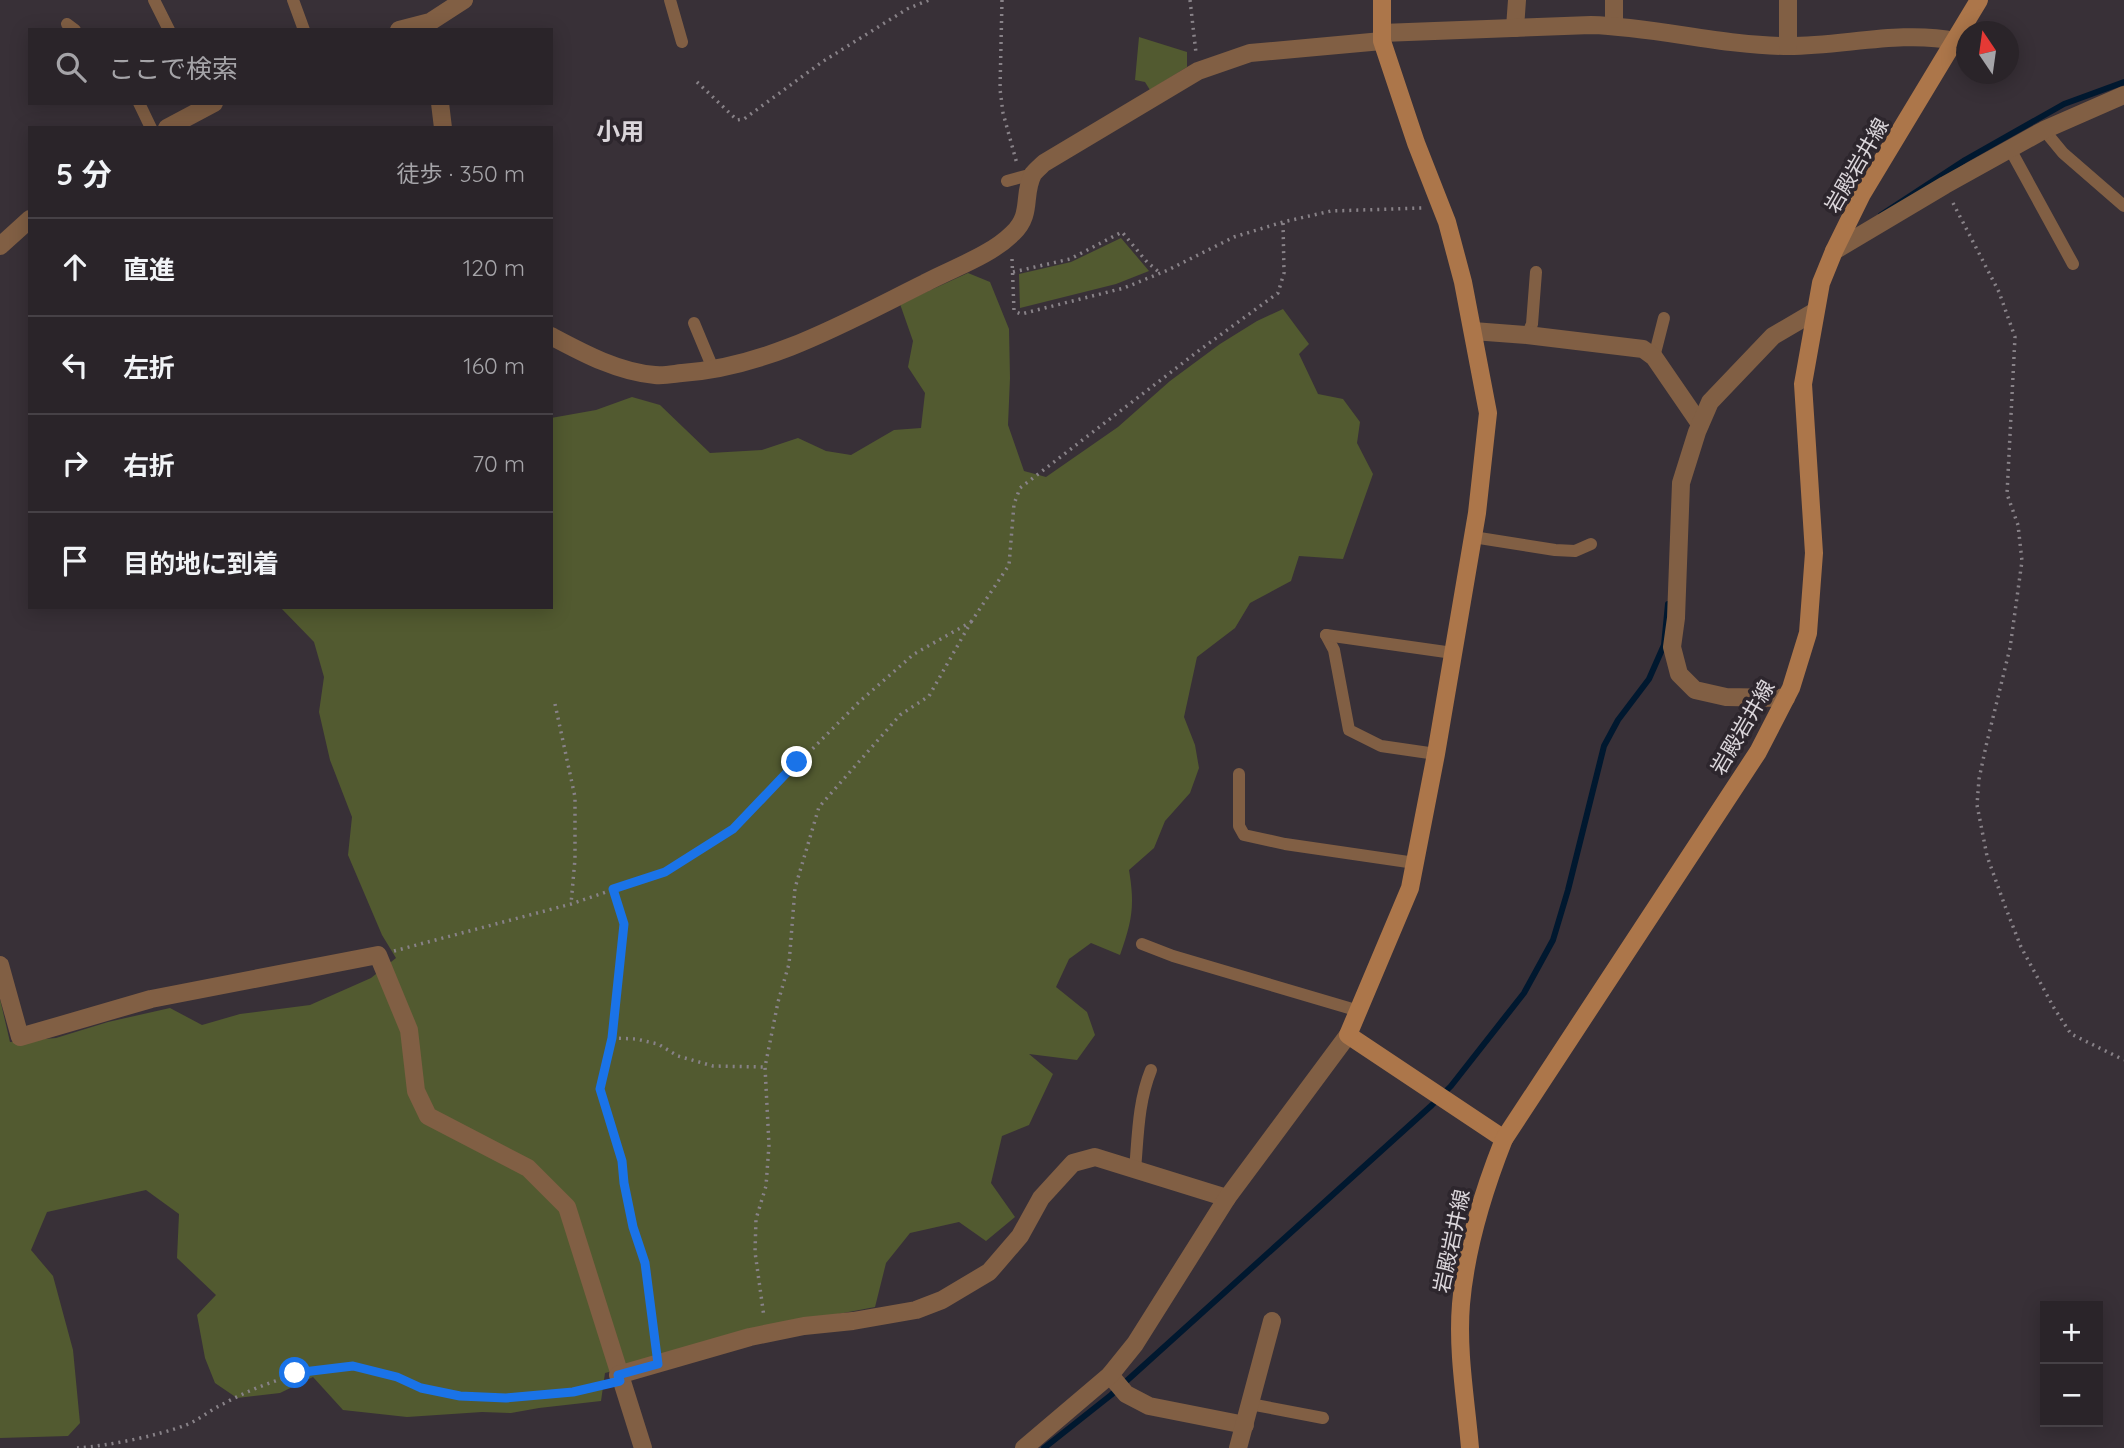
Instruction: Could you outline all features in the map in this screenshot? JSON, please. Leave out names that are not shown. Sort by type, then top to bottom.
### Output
[{"type":"main road","points":[[1382,0],[1382,37],[1390,69],[1442,208],[1460,270],[1488,413],[1473,537],[1415,863],[1402,912],[1348,1035],[1504,1139]]},
{"type":"main road","name":"岩殿岩井線","points":[[1470,1448],[1461,1345],[1461,1305],[1475,1219],[1504,1139],[1758,752],[1791,688],[1808,633],[1814,553],[1803,384],[1821,284],[1862,194],[1979,0]]},
{"type":"street","points":[[431,26],[464,0]]},
{"type":"street","points":[[1515,28],[1517,0]]},
{"type":"street","points":[[1614,0],[1615,26]]},
{"type":"street","points":[[1788,0],[1788,46]]},
{"type":"street","points":[[553,337],[598,361],[655,375],[714,371],[799,344],[979,255],[1010,236],[1025,218],[1027,176],[1044,163],[1198,71],[1250,54],[1382,37],[1515,28],[1615,26],[1734,42],[1788,46],[1919,37],[1955,41]]},
{"type":"street","points":[[1834,251],[2043,130],[2124,94]]},
{"type":"street","points":[[171,126],[208,105]]},
{"type":"street","points":[[440,105],[443,126]]},
{"type":"street","points":[[0,246],[28,221]]},
{"type":"street","points":[[1786,698],[1726,697],[1695,690],[1679,674],[1672,647],[1676,618],[1681,483],[1710,402],[1773,336],[1814,312]]},
{"type":"street","points":[[1473,331],[1643,349],[1654,357],[1700,424]]},
{"type":"street","points":[[0,965],[20,1037],[151,999],[378,955],[409,1030],[416,1091],[428,1116],[528,1168],[567,1207],[643,1448]]},
{"type":"street","points":[[1024,1448],[1110,1375],[1136,1344],[1227,1198],[1348,1035]]},
{"type":"street","points":[[619,1378],[658,1364],[767,1334],[916,1310],[942,1300],[989,1272],[1020,1236],[1041,1198],[1073,1163],[1096,1157],[1227,1198]]},
{"type":"street","points":[[1238,1448],[1272,1321]]},
{"type":"street","points":[[1110,1375],[1126,1394],[1149,1406],[1245,1425]]},
{"type":"lane","points":[[154,0],[168,28]]},
{"type":"lane","points":[[293,0],[303,28]]},
{"type":"lane","points":[[670,0],[682,43]]},
{"type":"lane","points":[[140,105],[150,126]]},
{"type":"lane","points":[[2043,130],[2063,153],[2124,206]]},
{"type":"lane","points":[[2010,149],[2073,264]]},
{"type":"lane","points":[[1007,181],[1027,176]]},
{"type":"lane","points":[[1527,335],[1532,324],[1536,272]]},
{"type":"lane","points":[[1654,357],[1664,318]]},
{"type":"lane","points":[[694,323],[714,371]]},
{"type":"lane","points":[[1473,537],[1555,550],[1575,551],[1591,544]]},
{"type":"lane","points":[[1436,754],[1381,746],[1349,730],[1336,658],[1326,635],[1453,653]]},
{"type":"lane","points":[[1239,775],[1239,827],[1244,835],[1285,844],[1415,863]]},
{"type":"lane","points":[[1142,944],[1359,1011]]},
{"type":"lane","points":[[1135,1170],[1140,1111],[1151,1070]]},
{"type":"lane","points":[[1250,1404],[1323,1418]]},
{"type":"path","points":[[697,82],[737,120],[744,119],[822,62],[907,9],[929,0]]},
{"type":"path","points":[[1002,0],[1000,89],[1003,113],[1027,176]]},
{"type":"path","points":[[1190,0],[1198,71]]},
{"type":"path","points":[[1945,185],[1999,292],[2015,337],[2007,494],[2018,525],[2022,561],[2010,648],[1979,779],[1977,805],[1987,856],[2021,947],[2071,1034],[2124,1060]]},
{"type":"path","points":[[1010,236],[1014,312],[1021,314],[1124,288],[1160,274],[1234,237],[1283,222],[1331,211],[1442,208]]},
{"type":"path","points":[[767,1334],[755,1252],[756,1219],[766,1186],[769,1145],[765,1067],[789,964],[795,888],[819,807],[900,715],[929,696],[971,622],[1009,565],[1014,504],[1020,488],[1278,293],[1284,273],[1283,222]]},
{"type":"path","points":[[1013,272],[1070,259],[1122,232],[1160,274]]},
{"type":"path","points":[[378,955],[571,904],[665,872],[733,829],[814,745],[904,662],[971,622]]},
{"type":"path","points":[[555,704],[575,797],[575,859],[571,904]]},
{"type":"path","points":[[613,889],[624,924],[612,1038],[600,1089],[622,1161],[631,1216],[645,1263],[658,1364]]},
{"type":"path","points":[[612,1038],[636,1039],[658,1044],[678,1056],[713,1066],[765,1067]]},
{"type":"path","points":[[77,1448],[187,1425],[267,1383],[295,1373],[341,1366],[353,1366],[397,1377],[421,1388],[460,1396],[539,1397],[573,1392],[619,1378]]},
{"type":"green space","points":[[1139,37],[1187,52],[1187,67],[1150,90],[1145,82],[1135,80]]},
{"type":"green space","points":[[1121,238],[1149,271],[1116,284],[1020,308],[1019,274],[1071,262]]},
{"type":"green space","points":[[968,273],[990,282],[1009,329],[1008,425],[1024,471],[1046,477],[1118,427],[1170,381],[1220,344],[1257,321],[1283,309],[1309,344],[1299,354],[1318,394],[1343,399],[1360,422],[1357,443],[1373,474],[1343,559],[1299,556],[1291,581],[1250,603],[1235,628],[1197,657],[1184,717],[1195,745],[1199,768],[1190,793],[1165,821],[1154,848],[1129,870],[1131,913],[1120,955],[1091,943],[1069,959],[1056,987],[1087,1012],[1095,1035],[1077,1060],[1029,1054],[1053,1074],[1029,1125],[1002,1136],[991,1183],[1015,1217],[986,1241],[959,1222],[910,1233],[886,1263],[875,1307],[605,1373],[601,1401],[511,1413],[482,1412],[407,1417],[343,1410],[313,1377],[280,1393],[237,1398],[215,1383],[205,1358],[197,1315],[216,1295],[177,1258],[179,1214],[146,1190],[47,1212],[31,1250],[53,1276],[73,1350],[80,1423],[68,1436],[0,1438],[0,999],[10,1042],[56,1038],[108,1022],[170,1008],[202,1025],[240,1014],[310,1005],[371,978],[396,958],[382,935],[348,855],[352,817],[330,760],[319,712],[324,677],[314,642],[282,609],[553,609],[553,418],[596,410],[632,397],[660,405],[710,453],[762,450],[798,438],[826,451],[851,455],[894,430],[921,428],[925,393],[908,367],[913,341],[900,304]]},
{"type":"waterway","points":[[1881,215],[1965,160],[2064,104],[2124,82]]},
{"type":"waterway","points":[[1044,1448],[1111,1395],[1432,1105],[1451,1086],[1524,993],[1553,940],[1604,746],[1618,720],[1649,679],[1664,645],[1668,604]]},
{"type":"district","name":"小用","points":[[620,131]]},
{"type":"route","points":[[295,1373],[353,1366],[397,1377],[421,1388],[460,1396],[506,1398],[573,1392],[620,1381],[618,1375],[658,1364],[645,1263],[633,1227],[622,1161],[600,1089],[612,1038],[624,924],[613,889],[665,872],[733,829],[797,762]]}]
